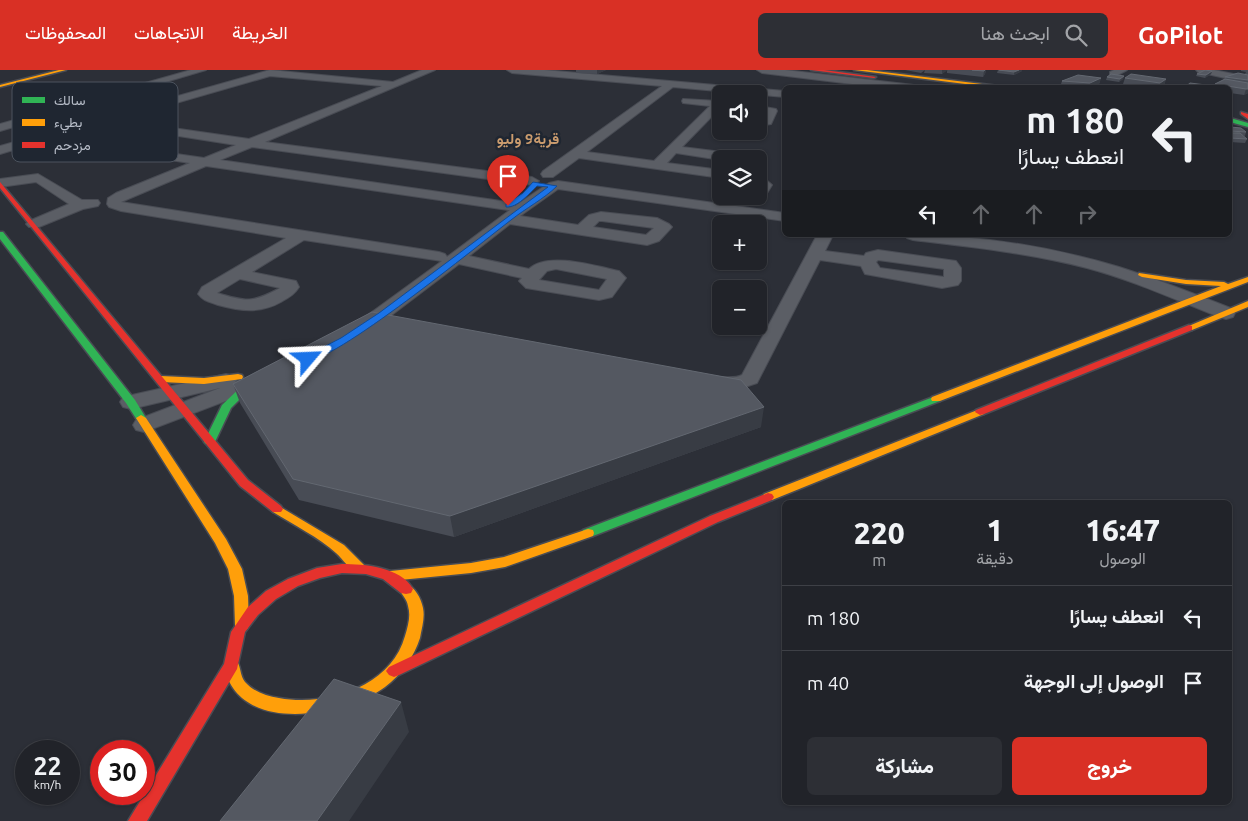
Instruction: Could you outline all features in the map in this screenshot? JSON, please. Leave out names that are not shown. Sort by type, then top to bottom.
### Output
[{"type":"street","points":[[0,82],[47,70]]},
{"type":"street","points":[[16,82],[64,70]]},
{"type":"street","points":[[163,82],[205,70]]},
{"type":"street","points":[[512,70],[712,88]]},
{"type":"street","points":[[602,78],[616,70]]},
{"type":"street","points":[[762,70],[890,85]]},
{"type":"street","points":[[814,70],[942,85]]},
{"type":"street","points":[[856,70],[987,85]]},
{"type":"street","points":[[1201,70],[1248,80]]},
{"type":"street","points":[[178,99],[276,71],[395,78]]},
{"type":"street","points":[[242,624],[241,596],[235,569],[222,542],[130,402],[9,235],[36,227],[80,204],[114,201],[121,196],[255,141],[395,78],[426,72]]},
{"type":"street","points":[[230,74],[256,77]]},
{"type":"street","points":[[720,85],[730,76]]},
{"type":"street","points":[[1218,82],[1234,77]]},
{"type":"street","points":[[845,85],[849,80]]},
{"type":"street","points":[[660,98],[670,84]]},
{"type":"street","points":[[343,334],[374,314],[660,98],[683,85]]},
{"type":"street","points":[[767,92],[782,94]]},
{"type":"street","points":[[660,98],[712,104]]},
{"type":"street","points":[[767,110],[772,111],[767,122]]},
{"type":"street","points":[[1232,111],[1247,115]]},
{"type":"street","points":[[658,165],[712,112]]},
{"type":"street","points":[[1232,116],[1247,115]]},
{"type":"street","points":[[706,117],[712,118]]},
{"type":"street","points":[[1232,121],[1248,125]]},
{"type":"street","points":[[178,130],[550,180],[782,217]]},
{"type":"street","points":[[674,149],[712,155]]},
{"type":"street","points":[[550,180],[583,155],[712,173]]},
{"type":"street","points":[[178,157],[508,212],[583,230]]},
{"type":"street","points":[[0,184],[38,178],[80,204]]},
{"type":"street","points":[[550,180],[712,195]]},
{"type":"street","points":[[0,184],[244,483],[281,513],[339,548],[359,568]]},
{"type":"street","points":[[114,201],[114,204],[121,206],[447,258],[532,275]]},
{"type":"street","points":[[767,203],[782,209]]},
{"type":"street","points":[[239,274],[300,236]]},
{"type":"street","points":[[690,377],[728,385],[750,379],[824,237]]},
{"type":"street","points":[[944,237],[1006,241]]},
{"type":"street","points":[[983,237],[1088,257],[1198,299],[1237,309]]},
{"type":"street","points":[[815,254],[868,262]]},
{"type":"street","points":[[1140,278],[1236,284]]},
{"type":"street","points":[[1140,278],[1159,303]]},
{"type":"street","points":[[1237,309],[714,519],[394,671],[375,686],[353,698],[326,707],[298,710],[272,707],[252,697],[238,683],[232,665],[233,644],[242,624],[259,604],[281,588],[307,576],[333,569],[359,568],[390,576],[471,568],[505,562],[546,549],[1159,303],[1198,299],[1248,279]]},
{"type":"street","points":[[374,314],[402,319]]},
{"type":"street","points":[[144,424],[183,410],[244,380],[268,371]]},
{"type":"street","points":[[130,402],[166,386],[244,380]]},
{"type":"street","points":[[210,442],[226,407],[244,380]]},
{"type":"street","points":[[390,576],[407,588],[412,596],[417,605],[418,626],[411,649],[394,671]]},
{"type":"street","points":[[137,821],[232,665]]},
{"type":"street","points":[[342,711],[353,698]]},
{"type":"building","points":[[999,70],[1019,70],[1014,72]]},
{"type":"building","points":[[1205,70],[1212,71],[1206,75],[1197,74]]},
{"type":"building","points":[[1238,73],[1248,75],[1248,80],[1225,77]]},
{"type":"building","points":[[1111,74],[1124,76],[1120,79],[1107,77]]},
{"type":"building","points":[[1131,74],[1166,79],[1160,83],[1125,78]]},
{"type":"building","points":[[1078,75],[1101,78],[1090,83],[1062,81]]},
{"type":"building","points":[[1225,79],[1248,83],[1248,89],[1232,87],[1232,85],[1215,84]]},
{"type":"building","points":[[1190,83],[1206,85],[1188,85]]},
{"type":"building","points":[[1232,127],[1241,128],[1246,132],[1232,131]]},
{"type":"building","points":[[1232,133],[1240,133],[1247,139],[1232,138]]},
{"type":"building","points":[[372,312],[741,380],[764,407],[450,516],[293,479],[233,384]]},
{"type":"building","points":[[334,679],[401,702],[317,821],[220,821]]},
{"type":"traffic: fast","points":[[1232,121],[1248,125]]},
{"type":"traffic: fast","points":[[0,234],[131,402],[141,418]]},
{"type":"traffic: fast","points":[[210,442],[226,407],[250,384]]},
{"type":"traffic: fast","points":[[588,533],[936,399]]},
{"type":"traffic: slow","points":[[16,82],[64,70]]},
{"type":"traffic: slow","points":[[856,70],[987,85]]},
{"type":"traffic: slow","points":[[0,86],[12,83]]},
{"type":"traffic: slow","points":[[1142,275],[1186,282],[1224,284]]},
{"type":"traffic: slow","points":[[936,399],[1248,279]]},
{"type":"traffic: slow","points":[[1189,328],[1248,304]]},
{"type":"traffic: slow","points":[[161,379],[204,381],[238,377]]},
{"type":"traffic: slow","points":[[768,497],[980,412]]},
{"type":"traffic: slow","points":[[141,418],[221,542],[235,569],[241,596],[242,625]]},
{"type":"traffic: slow","points":[[277,509],[339,548],[359,568]]},
{"type":"traffic: slow","points":[[390,576],[471,568],[505,562],[588,533]]},
{"type":"traffic: slow","points":[[232,665],[235,679],[240,687],[252,696],[269,703],[291,707],[314,707],[338,702],[361,694],[381,682],[398,666],[410,646],[416,624],[416,614],[414,601],[406,589]]},
{"type":"traffic: jam","points":[[813,70],[874,77]]},
{"type":"traffic: jam","points":[[1243,113],[1248,117]]},
{"type":"traffic: jam","points":[[0,184],[244,483],[277,509]]},
{"type":"traffic: jam","points":[[980,412],[1189,328]]},
{"type":"traffic: jam","points":[[394,671],[714,519],[768,497]]},
{"type":"traffic: jam","points":[[137,821],[232,665],[234,646],[240,628],[253,611],[271,595],[293,582],[317,573],[342,568],[366,569],[388,576],[406,589]]},
{"type":"district","name":"قرية9 وليو","points":[[528,139]]},
{"type":"route","points":[[308,359],[344,340],[382,315],[455,258],[554,186],[535,184],[532,189],[508,206]]}]
